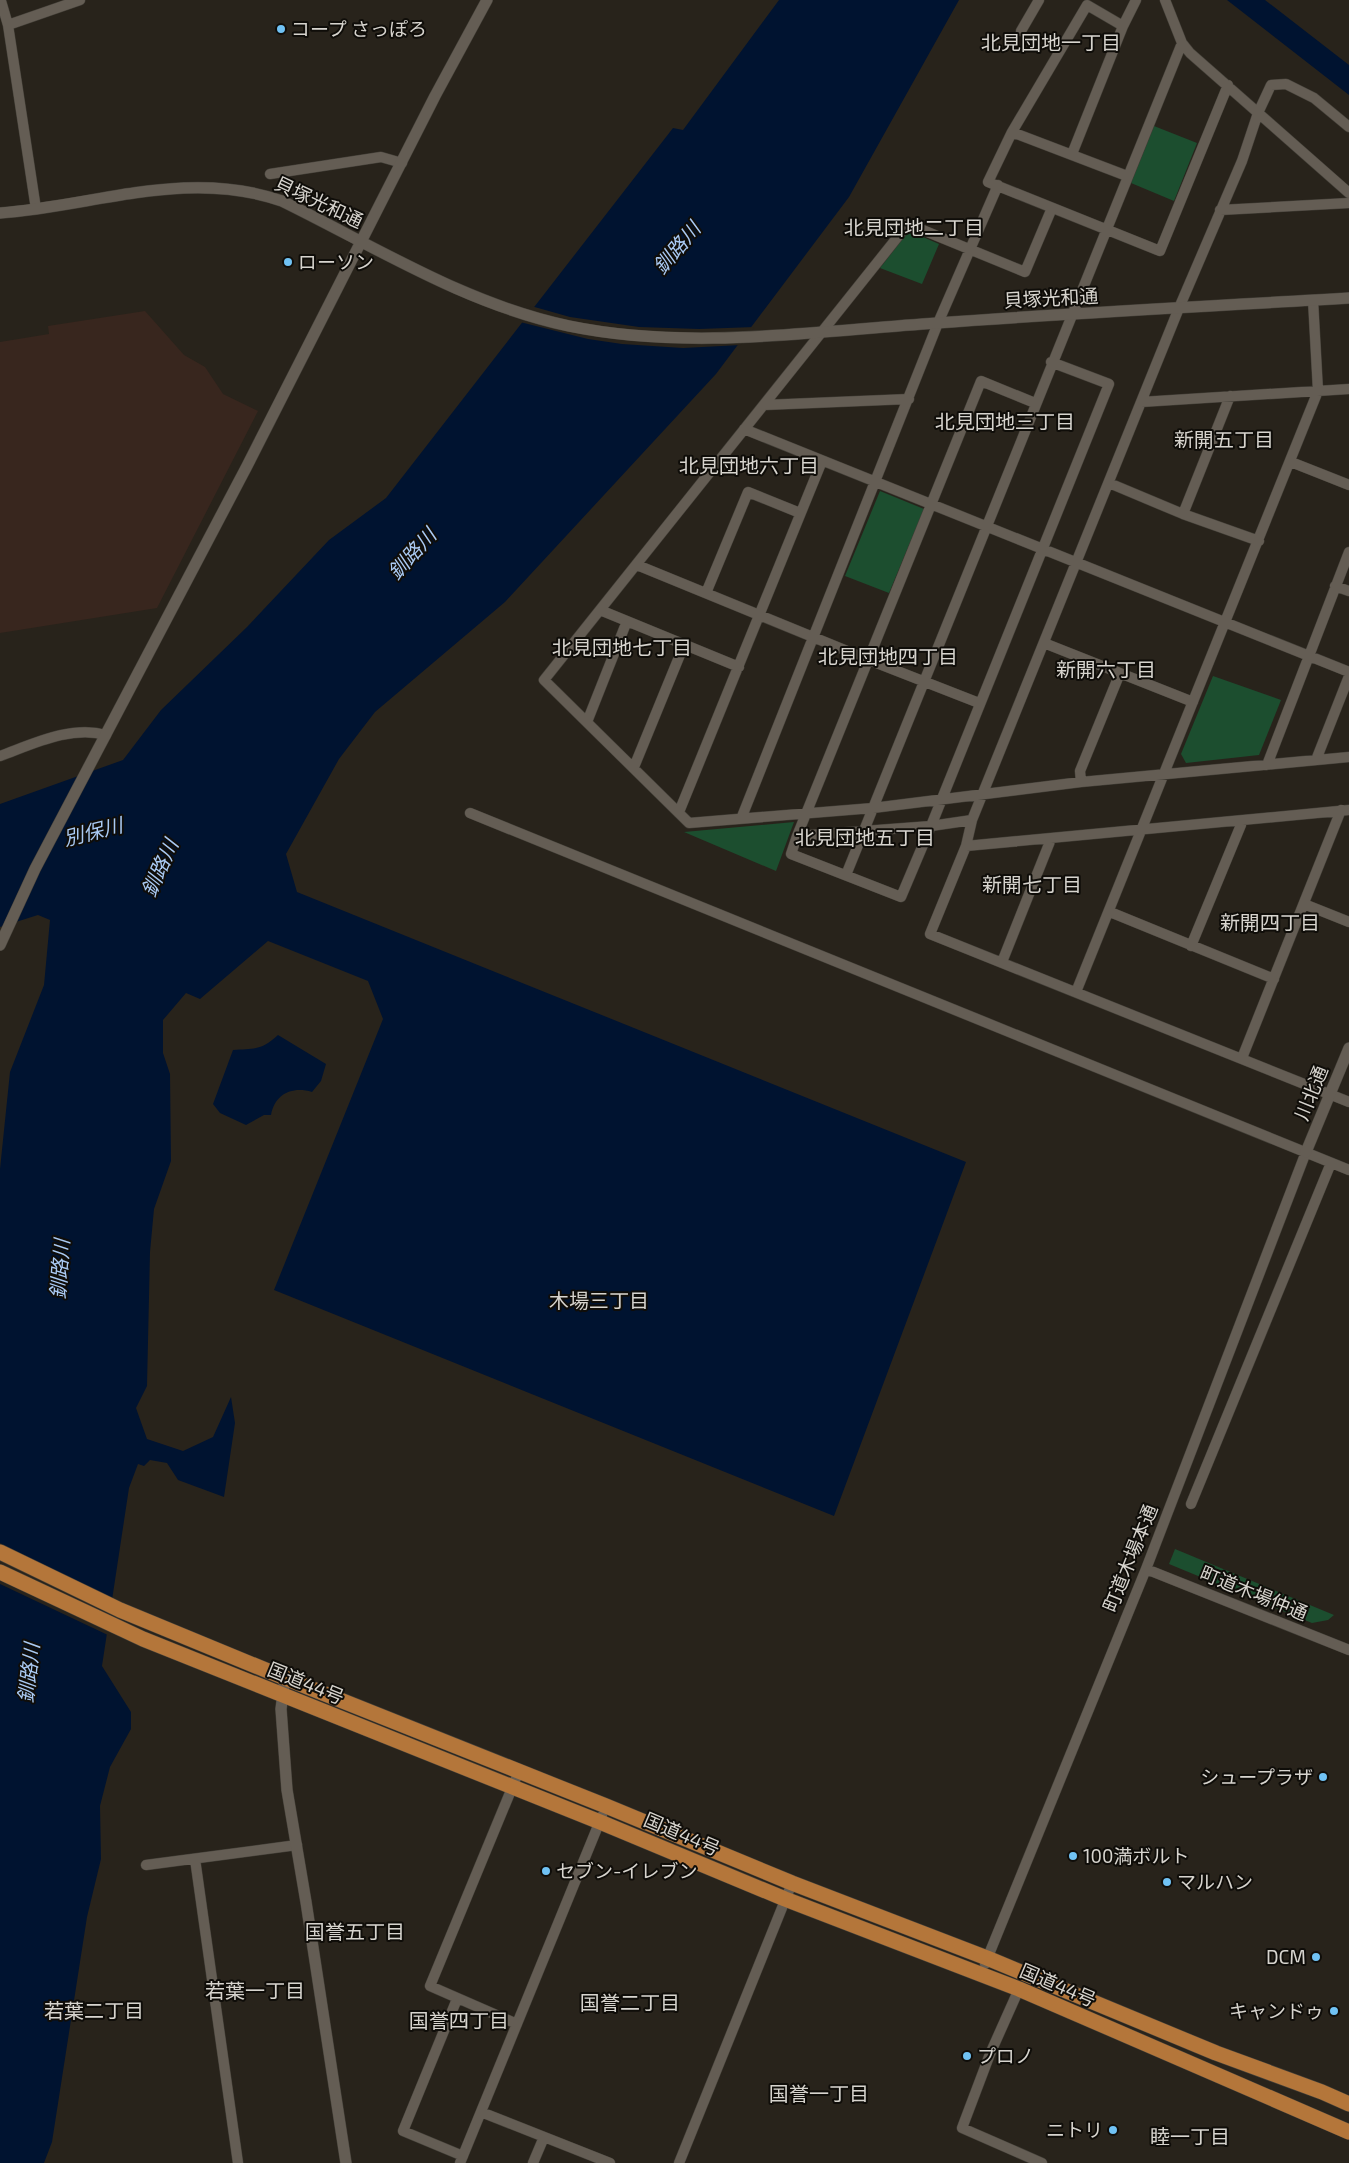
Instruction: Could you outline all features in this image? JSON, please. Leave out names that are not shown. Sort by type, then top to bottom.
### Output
[{"type":"highway","name":"国道44号","points":[[0,1552],[120,1610],[285,1678],[606,1806],[792,1883],[987,1958],[1216,2053],[1322,2092],[1349,2104]]},
{"type":"highway","name":"国道44号","points":[[0,1572],[117,1626],[281,1694],[600,1822],[785,1899],[1019,1989],[1349,2132]]},
{"type":"street","points":[[8,26],[80,0]]},
{"type":"street","points":[[2,941],[35,869],[487,0]]},
{"type":"street","points":[[1021,31],[1039,0]]},
{"type":"street","points":[[1072,154],[1123,26],[1136,0]]},
{"type":"street","points":[[1164,0],[1182,43],[1190,53],[1349,193]]},
{"type":"street","points":[[1,1],[8,26],[36,209]]},
{"type":"street","points":[[1123,26],[1087,5],[1012,132],[988,182],[1160,251],[1228,85]]},
{"type":"street","points":[[846,875],[987,527],[1070,315],[1182,43]]},
{"type":"street","points":[[1349,127],[1314,98],[1286,84],[1271,85],[972,820],[966,846],[930,934],[1349,1102]]},
{"type":"street","points":[[1012,132],[1127,176]]},
{"type":"street","points":[[270,174],[381,157],[402,163]]},
{"type":"street","points":[[741,819],[876,483],[938,322],[998,185]]},
{"type":"street","name":"貝塚光和通","points":[[0,213],[172,188],[237,189],[257,192],[282,201],[467,295],[566,325],[621,335],[670,338],[756,336],[938,322],[1349,298]]},
{"type":"street","points":[[1220,210],[1349,203]]},
{"type":"street","points":[[1052,208],[1025,272],[908,224],[824,332],[744,429],[544,680],[689,823],[873,808],[1082,782],[1349,758]]},
{"type":"street","points":[[1076,992],[1110,912],[1224,622],[1291,462],[1318,391],[1313,300]]},
{"type":"street","points":[[1035,403],[982,381],[805,814],[791,854],[901,897],[1109,384],[1052,362]]},
{"type":"street","points":[[1141,402],[1349,389]]},
{"type":"street","points":[[1183,514],[1230,396]]},
{"type":"street","points":[[764,406],[909,399]]},
{"type":"street","points":[[744,429],[1349,672]]},
{"type":"street","points":[[679,812],[822,461]]},
{"type":"street","points":[[1291,462],[1349,485]]},
{"type":"street","points":[[1108,483],[1183,514],[1258,541]]},
{"type":"street","points":[[706,593],[748,492],[800,512]]},
{"type":"street","points":[[1267,764],[1349,552]]},
{"type":"street","points":[[636,565],[869,660],[980,702]]},
{"type":"street","points":[[1335,586],[1349,591]]},
{"type":"street","points":[[600,610],[739,667]]},
{"type":"street","points":[[587,722],[627,622]]},
{"type":"street","points":[[1044,643],[1193,702]]},
{"type":"street","points":[[634,767],[684,645]]},
{"type":"street","points":[[1082,782],[1080,771],[1120,673]]},
{"type":"street","points":[[1316,760],[1349,676]]},
{"type":"street","points":[[0,756],[70,732],[94,732],[106,735]]},
{"type":"street","points":[[966,846],[1345,810],[1304,904],[1242,1058]]},
{"type":"street","points":[[470,813],[1349,1170]]},
{"type":"street","points":[[797,836],[931,826],[972,820]]},
{"type":"street","points":[[1191,946],[1243,820]]},
{"type":"street","points":[[1002,962],[1052,839]]},
{"type":"street","points":[[1304,904],[1349,922]]},
{"type":"street","points":[[1110,912],[1274,978]]},
{"type":"street","name":"川北通","points":[[1306,1152],[1349,1048]]},
{"type":"street","name":"町道木場本通","points":[[981,1974],[1146,1569],[1306,1152]]},
{"type":"street","points":[[1191,1504],[1331,1162]]},
{"type":"street","name":"町道木場仲通","points":[[1146,1569],[1349,1650]]},
{"type":"street","points":[[285,1678],[281,1694],[281,1724],[287,1790],[346,2163]]},
{"type":"street","points":[[517,2024],[430,1986],[519,1772]]},
{"type":"street","points":[[457,1999],[403,2131],[461,2159],[606,1806]]},
{"type":"street","points":[[146,1865],[297,1845]]},
{"type":"street","points":[[195,1859],[238,2163]]},
{"type":"street","points":[[679,2163],[792,1883]]},
{"type":"street","points":[[1019,1989],[990,2054],[962,2128],[1042,2163]]},
{"type":"street","points":[[481,2112],[608,2163]]},
{"type":"street","points":[[533,2163],[544,2137]]},
{"type":"street","points":[[1012,2163],[1016,2153]]},
{"type":"shaded area","points":[[145,311],[184,355],[205,367],[223,394],[258,411],[157,608],[0,633],[0,342],[49,334],[48,326]]},
{"type":"green space","points":[[1154,126],[1197,143],[1174,201],[1131,183]]},
{"type":"green space","points":[[909,231],[939,244],[922,284],[880,268]]},
{"type":"green space","points":[[880,491],[924,509],[889,593],[845,576]]},
{"type":"green space","points":[[1213,676],[1281,700],[1259,755],[1186,763],[1181,754]]},
{"type":"green space","points":[[794,822],[776,871],[684,832]]},
{"type":"green space","points":[[1175,1549],[1334,1615],[1328,1620],[1312,1623],[1169,1564]]},
{"type":"water","points":[[779,0],[959,0],[849,197],[716,374],[505,602],[375,712],[339,759],[286,854],[297,892],[966,1162],[834,1516],[274,1290],[383,1019],[368,981],[268,941],[200,999],[186,993],[163,1020],[163,1053],[170,1074],[171,1161],[154,1209],[150,1252],[147,1386],[136,1408],[147,1439],[183,1451],[213,1437],[231,1397],[235,1423],[224,1497],[178,1480],[167,1463],[150,1460],[144,1466],[138,1464],[129,1488],[102,1666],[131,1712],[131,1729],[110,1767],[100,1806],[101,1859],[87,1917],[52,2142],[44,2163],[0,2163],[0,1169],[10,1072],[44,985],[50,920],[38,915],[0,927],[0,804],[123,760],[161,710],[247,627],[329,540],[386,498],[673,128],[683,130]]},
{"type":"water","points":[[1227,0],[1265,0],[1349,65],[1349,95]]},
{"type":"water","points":[[278,1035],[326,1064],[321,1081],[312,1092],[298,1090],[286,1093],[276,1102],[271,1115],[264,1115],[246,1125],[220,1113],[213,1104],[233,1050],[257,1048],[267,1044]]},
{"type":"pier","points":[[531,306],[570,317],[639,327],[699,329],[755,327],[741,345],[683,348],[622,344],[588,339],[520,322]]},
{"type":"pier","points":[[0,1543],[115,1600],[110,1636],[0,1584]]},
{"type":"place","name":"コープ さっぽろ","points":[[281,29]]},
{"type":"place","name":"ローソン","points":[[288,262]]},
{"type":"place","name":"シュープラザ","points":[[1323,1777]]},
{"type":"place","name":"100満ボルト","points":[[1073,1856]]},
{"type":"place","name":"セブン-イレブン","points":[[546,1871]]},
{"type":"place","name":"マルハン","points":[[1167,1882]]},
{"type":"place","name":"DCM","points":[[1316,1957]]},
{"type":"place","name":"キャンドゥ","points":[[1334,2011]]},
{"type":"place","name":"プロノ","points":[[967,2056]]},
{"type":"place","name":"ニトリ","points":[[1113,2130]]},
{"type":"district","name":"北見団地一丁目","points":[[1051,43]]},
{"type":"district","name":"北見団地二丁目","points":[[914,228]]},
{"type":"district","name":"北見団地三丁目","points":[[1005,422]]},
{"type":"district","name":"新開五丁目","points":[[1224,440]]},
{"type":"district","name":"北見団地六丁目","points":[[749,466]]},
{"type":"district","name":"北見団地七丁目","points":[[622,648]]},
{"type":"district","name":"北見団地四丁目","points":[[888,657]]},
{"type":"district","name":"新開六丁目","points":[[1106,670]]},
{"type":"district","name":"北見団地五丁目","points":[[865,838]]},
{"type":"district","name":"新開七丁目","points":[[1032,885]]},
{"type":"district","name":"新開四丁目","points":[[1270,923]]},
{"type":"district","name":"木場三丁目","points":[[599,1301]]},
{"type":"district","name":"国誉五丁目","points":[[355,1932]]},
{"type":"district","name":"若葉一丁目","points":[[255,1991]]},
{"type":"district","name":"国誉二丁目","points":[[630,2003]]},
{"type":"district","name":"若葉二丁目","points":[[94,2011]]},
{"type":"district","name":"国誉四丁目","points":[[459,2021]]},
{"type":"district","name":"国誉一丁目","points":[[819,2094]]},
{"type":"district","name":"睦一丁目","points":[[1190,2137]]},
{"type":"water label","name":"釧路川","points":[[677,248]]},
{"type":"water label","name":"釧路川","points":[[412,554]]},
{"type":"water label","name":"別保川","points":[[93,832]]},
{"type":"water label","name":"釧路川","points":[[160,868]]},
{"type":"water label","name":"釧路川","points":[[60,1269]]},
{"type":"water label","name":"釧路川","points":[[29,1673]]}]
